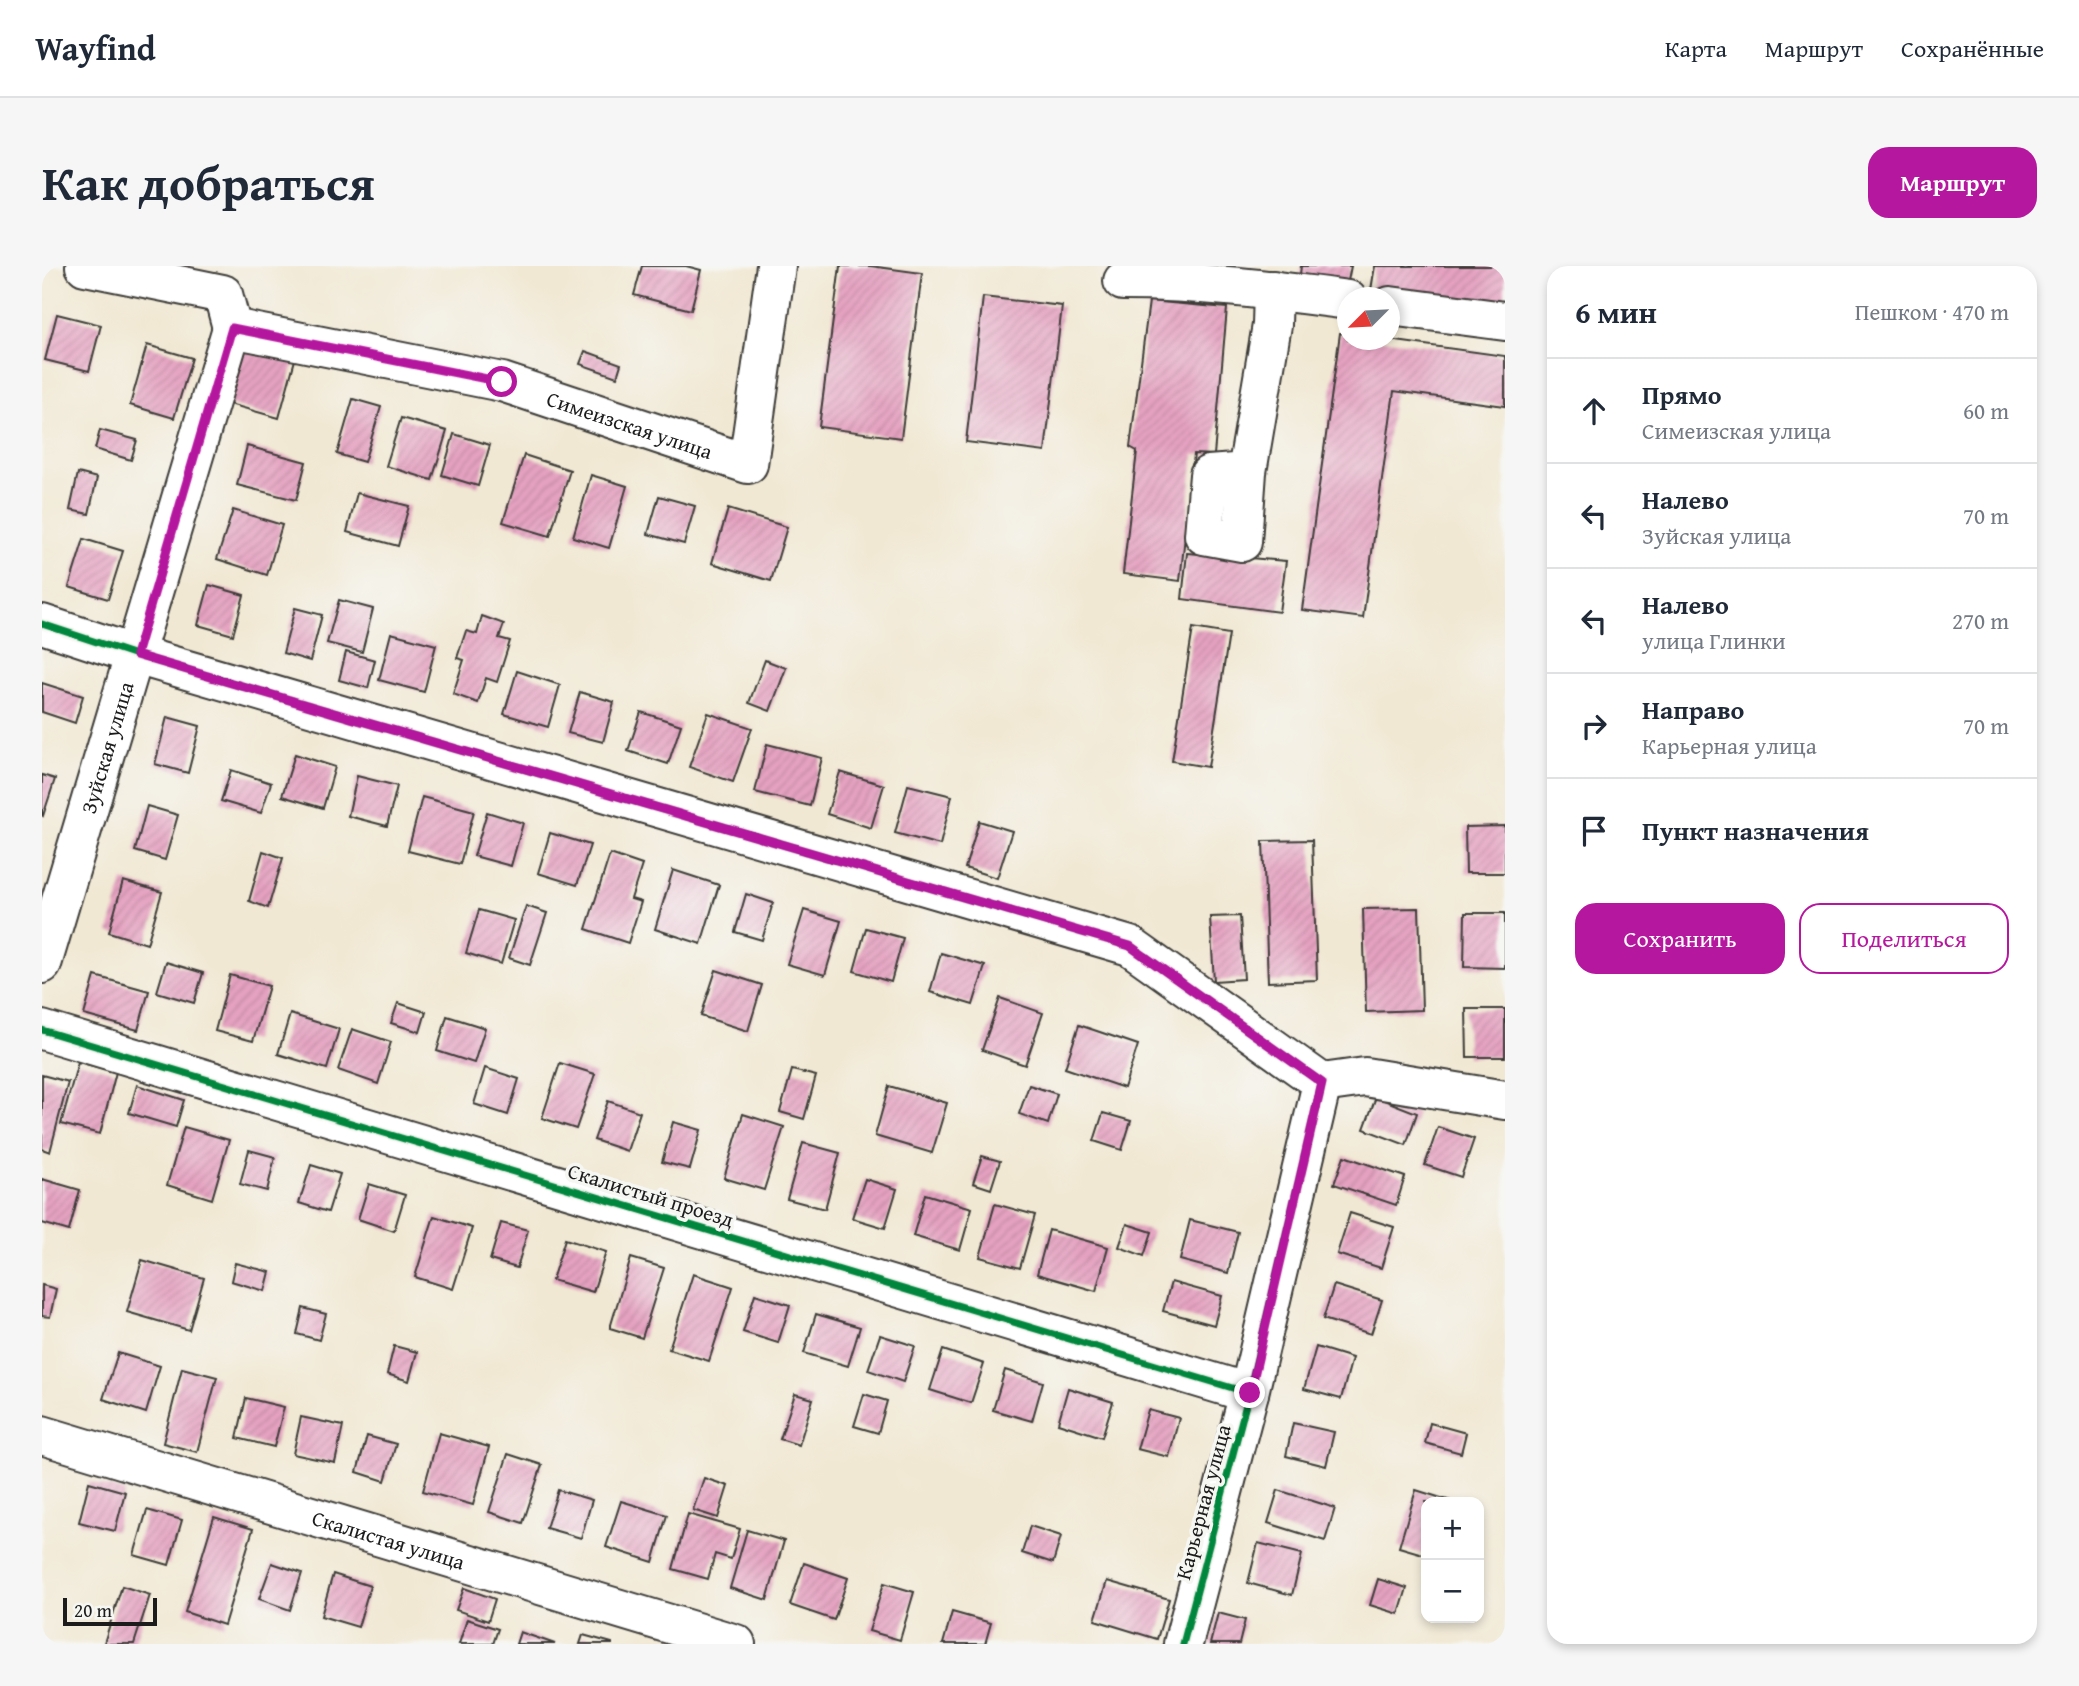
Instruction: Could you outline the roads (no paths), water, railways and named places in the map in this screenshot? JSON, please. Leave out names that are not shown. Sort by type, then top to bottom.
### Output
[{"type":"street","name":"Симеизская улица","points":[[85,266],[228,296],[502,382],[748,464],[776,266]]},
{"type":"street","points":[[1124,281],[1169,281],[1337,299]]},
{"type":"street","points":[[1247,472],[1272,325],[1273,290]]},
{"type":"street","name":"Зуйская улица","points":[[42,964],[136,655],[228,296]]},
{"type":"street","points":[[1400,307],[1505,321]]},
{"type":"street","points":[[42,624],[136,655],[1130,946],[1322,1083],[1365,1077],[1505,1100]]},
{"type":"street","name":"Скалистый проезд","points":[[42,1030],[1250,1393]]},
{"type":"street","name":"Карьерная улица","points":[[1183,1644],[1250,1393],[1322,1083]]},
{"type":"street","name":"Скалистая улица","points":[[42,1435],[736,1644]]}]
